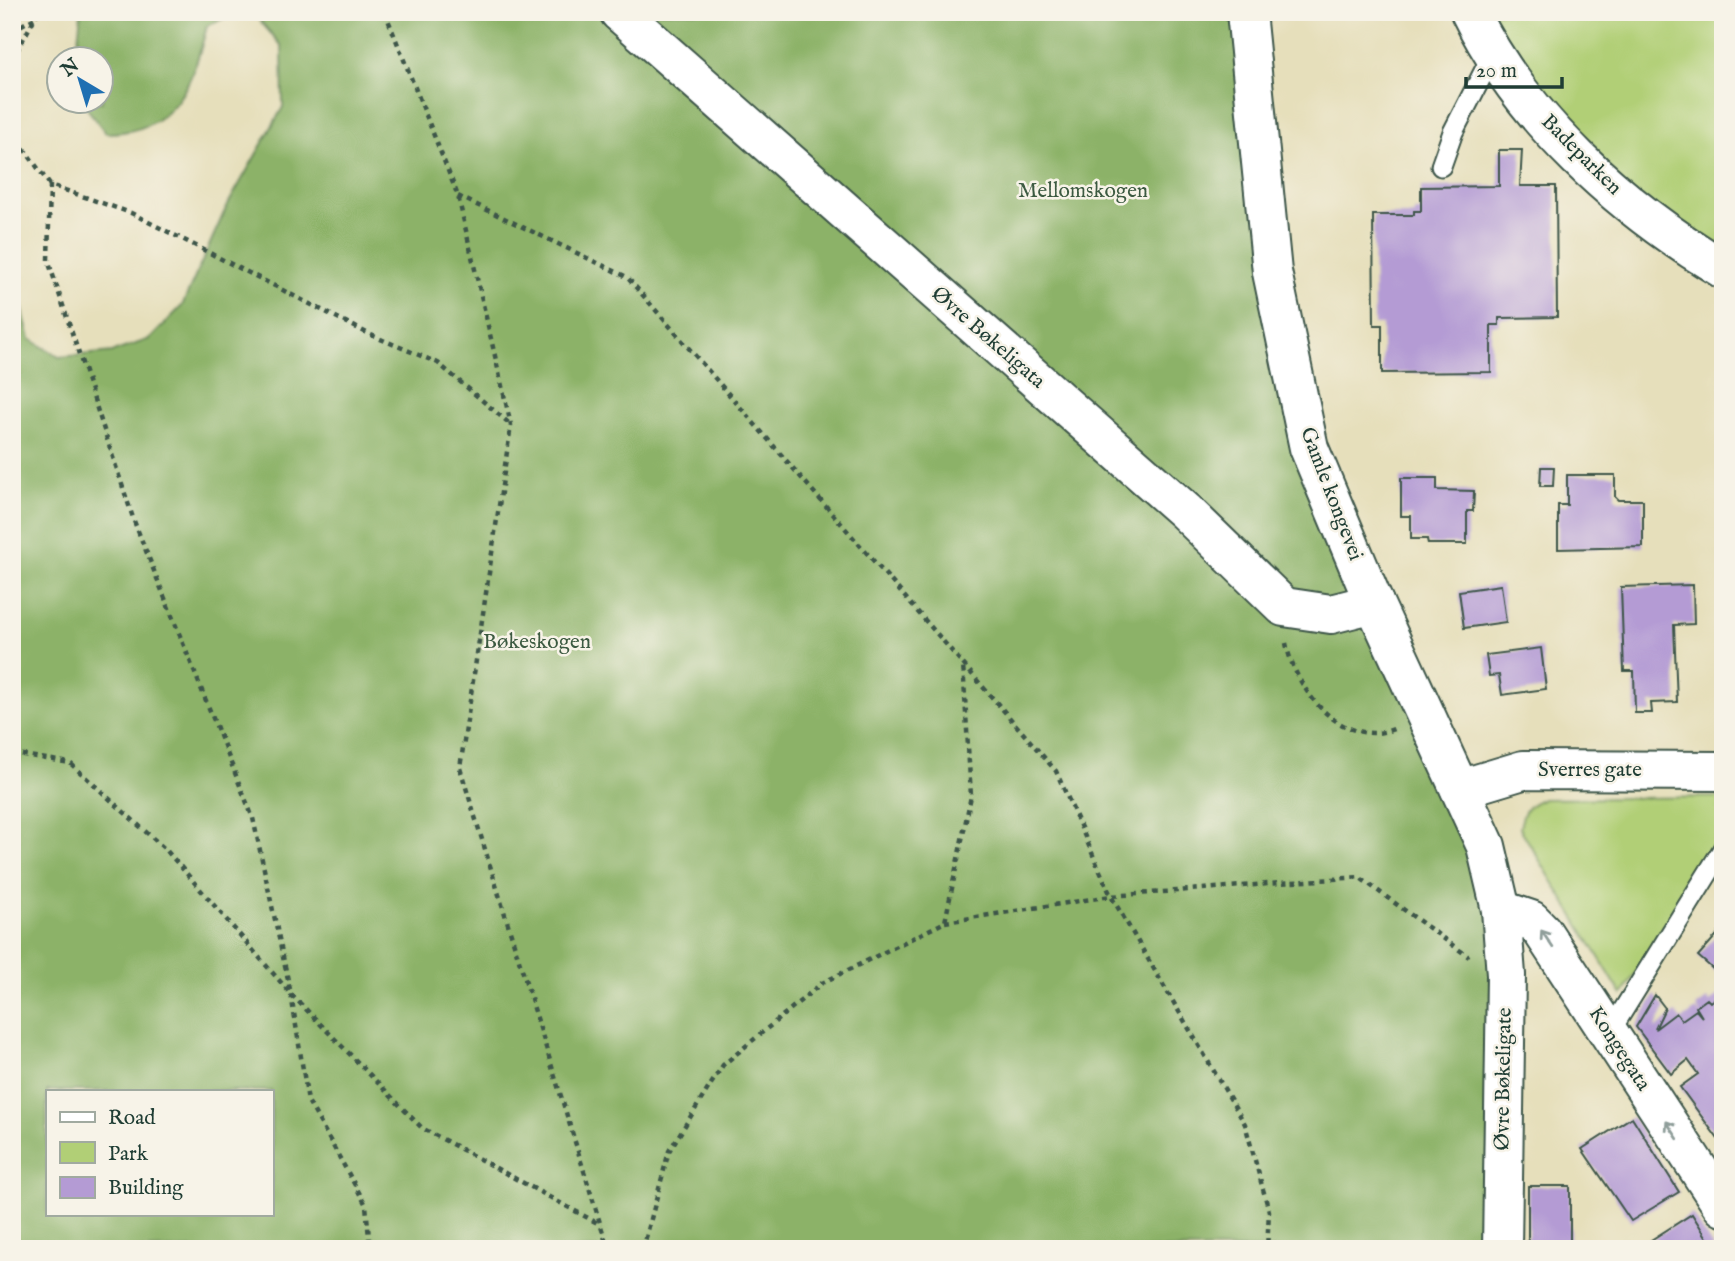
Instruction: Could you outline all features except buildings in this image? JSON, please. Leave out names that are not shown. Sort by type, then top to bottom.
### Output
[{"type":"street","name":"Øvre Bøkeligata","points":[[619,12],[1185,512],[1284,607],[1331,614],[1374,603]]},
{"type":"street","name":"Gamle kongevei","points":[[1246,12],[1272,272],[1309,448],[1374,603],[1486,846],[1500,910]]},
{"type":"street","name":"Badeparken","points":[[1470,12],[1492,56],[1513,85],[1590,170],[1671,238],[1723,269]]},
{"type":"street","name":"Sverres gate","points":[[1460,789],[1523,770],[1723,771]]},
{"type":"street","name":"Kongegata","points":[[1500,910],[1531,920],[1542,931],[1609,1033],[1712,1173],[1723,1207]]},
{"type":"street","name":"Øvre Bøkeligate","points":[[1500,910],[1506,975],[1502,1249]]},
{"type":"lane","points":[[1441,166],[1453,132],[1492,56]]},
{"type":"lane","points":[[1609,1033],[1723,849]]},
{"type":"path","points":[[385,12],[458,196],[510,425],[460,768],[608,1249]]},
{"type":"path","points":[[12,30],[38,14]]},
{"type":"path","points":[[12,60],[38,14]]},
{"type":"path","points":[[12,132],[50,186],[131,214],[371,335],[438,363],[510,425]]},
{"type":"path","points":[[50,186],[48,260],[134,522],[253,818],[291,994],[308,1101],[366,1205],[370,1249]]},
{"type":"path","points":[[458,196],[627,277],[1056,771],[1111,896],[1245,1124],[1269,1212],[1267,1249]]},
{"type":"path","points":[[1284,636],[1297,677],[1324,712],[1365,731],[1384,732],[1404,725]]},
{"type":"path","points":[[945,922],[971,796],[963,663]]},
{"type":"path","points":[[12,753],[70,763],[167,851],[291,994],[422,1128],[602,1226]]},
{"type":"path","points":[[643,1249],[669,1150],[723,1065],[822,983],[945,922],[1111,896],[1359,877],[1470,957]]},
{"type":"green space","points":[[81,12],[237,12],[207,26],[187,85],[165,115],[149,125],[130,131],[106,133],[93,116],[116,116],[116,46],[77,46]]},
{"type":"green space","name":"Bøkeskogen","points":[[252,12],[1246,12],[1309,448],[1486,846],[1502,1249],[12,1249],[12,268],[30,339],[59,357],[113,352],[150,339],[182,306],[227,206],[283,107],[282,46]]},
{"type":"green space","points":[[1475,12],[1723,12],[1723,266],[1659,227]]},
{"type":"green space","points":[[1723,797],[1723,832],[1622,995],[1520,828],[1524,813],[1532,804],[1542,799]]},
{"type":"park label","name":"Mellomskogen","points":[[1083,191]]}]
